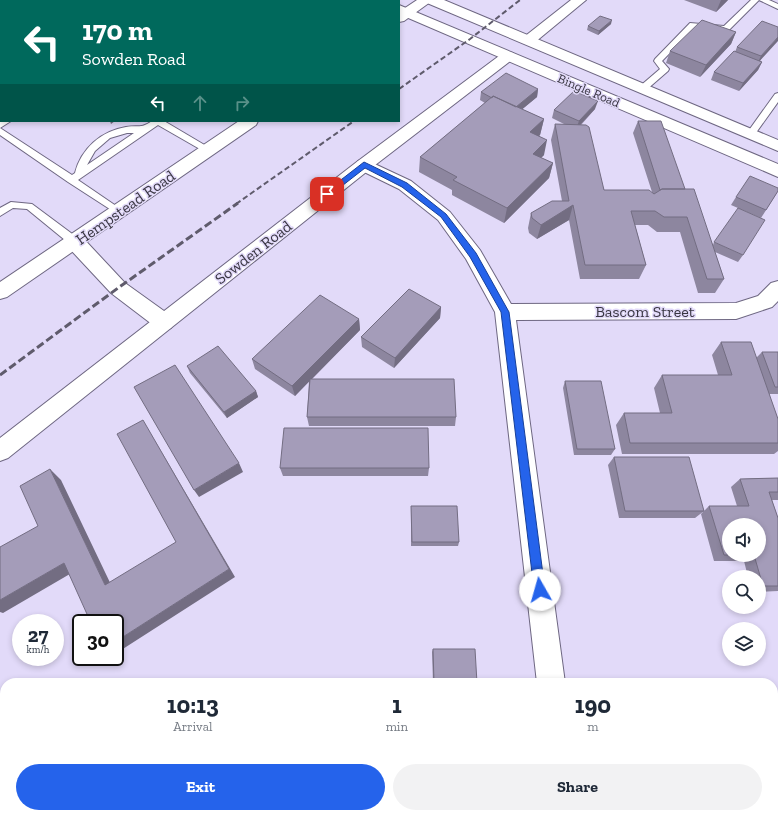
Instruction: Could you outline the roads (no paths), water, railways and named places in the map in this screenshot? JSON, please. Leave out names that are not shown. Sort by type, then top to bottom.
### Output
[{"type":"street","points":[[402,13],[426,0]]},
{"type":"street","name":"Bingle Road","points":[[432,0],[778,146]]},
{"type":"street","points":[[529,40],[579,0]]},
{"type":"street","name":"Bingle Road","points":[[402,13],[508,56],[778,171]]},
{"type":"street","name":"Sowden Road","points":[[0,451],[364,165],[508,56]]},
{"type":"street","points":[[643,113],[658,96]]},
{"type":"street","name":"Hempstead Road","points":[[0,292],[249,122]]},
{"type":"street","points":[[364,165],[404,185],[444,216],[473,255],[505,312],[550,678]]},
{"type":"street","points":[[75,242],[118,288],[164,322]]},
{"type":"street","name":"Bascom Street","points":[[505,312],[736,311],[765,302],[778,288]]},
{"type":"lane","points":[[642,89],[665,69],[658,61],[693,25],[726,28],[755,0]]},
{"type":"lane","points":[[763,0],[778,7]]},
{"type":"lane","points":[[750,135],[778,96]]},
{"type":"lane","points":[[71,180],[157,122]]},
{"type":"lane","points":[[160,122],[208,150]]},
{"type":"lane","points":[[80,173],[83,161],[92,149],[107,136],[126,130],[145,130]]},
{"type":"lane","points":[[0,131],[119,212]]},
{"type":"lane","points":[[0,213],[11,205],[29,206],[75,242]]},
{"type":"railway","points":[[400,88],[470,39],[520,0]]},
{"type":"railway","points":[[236,204],[353,122]]},
{"type":"railway","points":[[0,375],[118,288],[238,203]]}]
